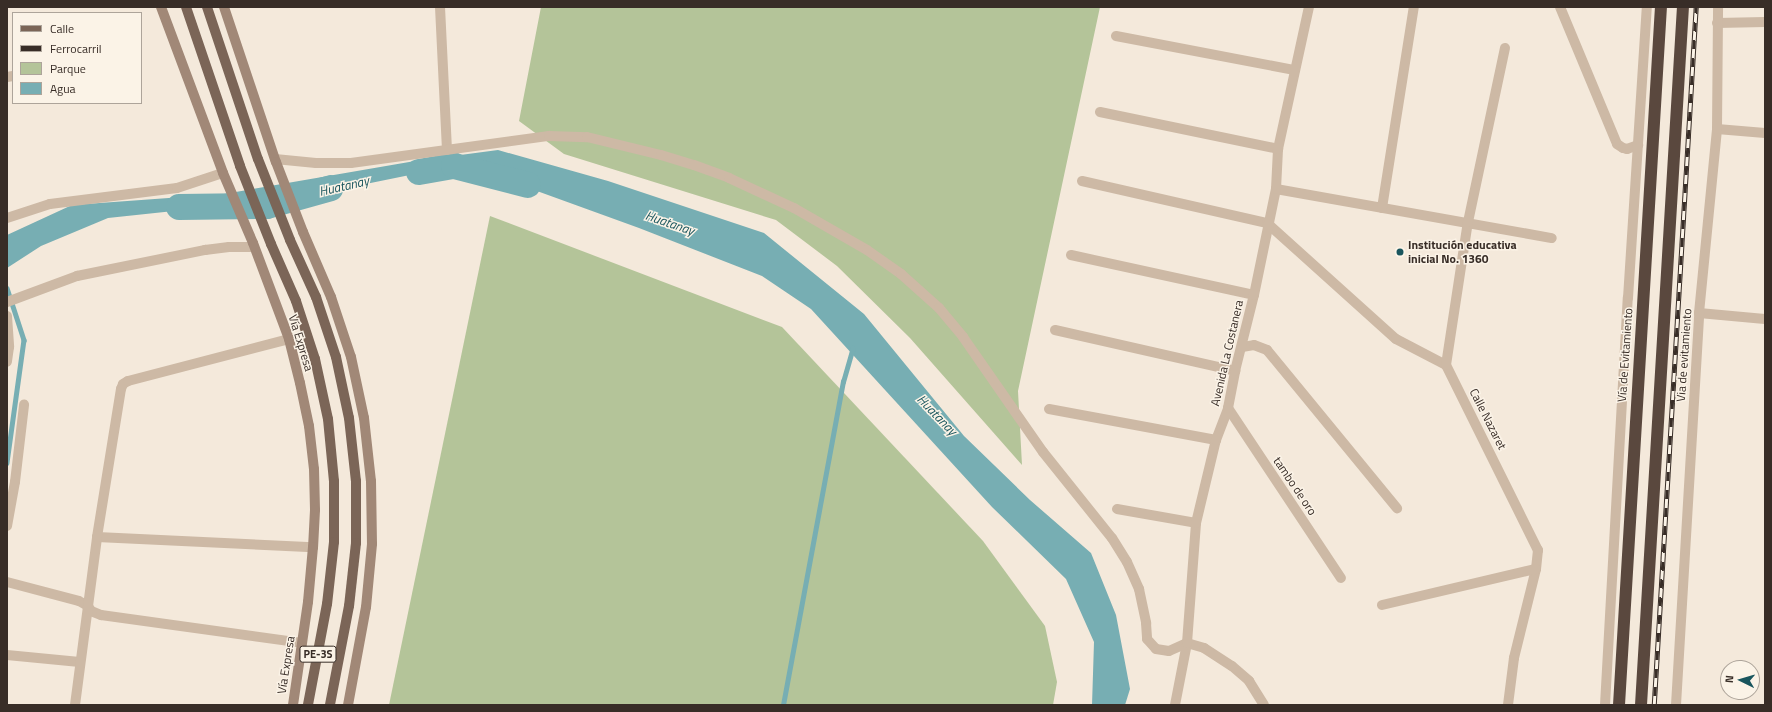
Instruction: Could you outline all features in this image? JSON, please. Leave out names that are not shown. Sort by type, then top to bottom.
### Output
[{"type":"highway","name":"Vía de Evitamiento","points":[[1619,705],[1661,7]]},
{"type":"highway","points":[[1641,705],[1683,7]]},
{"type":"main road","name":"Vía Expresa","points":[[161,7],[224,175],[253,245],[288,340],[300,383],[314,469],[313,547],[302,643],[292,705]]},
{"type":"main road","name":"Vía Expresa","points":[[186,7],[240,166],[301,315],[315,359],[328,419],[334,496],[334,542],[327,604],[308,705]]},
{"type":"main road","name":"PE-3S","points":[[207,7],[258,159],[290,240],[316,297],[334,349],[350,418],[356,480],[356,543],[349,606],[330,705]]},
{"type":"main road","points":[[224,7],[275,161],[331,297],[351,357],[364,418],[371,481],[372,544],[366,599],[348,705]]},
{"type":"street","points":[[440,7],[447,150]]},
{"type":"street","name":"Avenida La Costanera","points":[[1175,705],[1187,643],[1196,523],[1216,440],[1228,408],[1235,371],[1254,295],[1267,223],[1276,189],[1278,149],[1309,7]]},
{"type":"street","points":[[1382,208],[1414,7]]},
{"type":"street","points":[[1560,7],[1617,144],[1627,149],[1638,145]]},
{"type":"street","points":[[1605,705],[1647,7]]},
{"type":"street","name":"Via de evitamiento","points":[[1676,705],[1699,313],[1717,129],[1718,7]]},
{"type":"street","points":[[1718,23],[1765,22]]},
{"type":"street","points":[[1116,36],[1295,70]]},
{"type":"street","points":[[1082,181],[1267,223],[1396,339],[1446,365],[1468,222],[1505,48]]},
{"type":"street","points":[[1100,112],[1278,149]]},
{"type":"street","points":[[1717,129],[1765,133]]},
{"type":"street","points":[[275,161],[351,163],[549,136],[587,137],[661,155],[729,178],[794,208],[867,250],[901,274],[939,308],[963,337],[1043,452],[1112,538],[1127,562],[1139,589],[1146,623],[1147,639],[1156,649],[1169,650],[1187,643],[1204,648],[1232,666],[1249,681],[1264,705]]},
{"type":"street","points":[[7,218],[50,204],[177,188],[224,175]]},
{"type":"street","points":[[1276,189],[1552,238]]},
{"type":"street","points":[[7,302],[77,276],[205,250],[253,245]]},
{"type":"street","points":[[1071,255],[1254,295]]},
{"type":"street","points":[[1699,313],[1765,318]]},
{"type":"street","points":[[7,316],[9,347],[7,362]]},
{"type":"street","points":[[1055,330],[1235,371]]},
{"type":"street","points":[[77,705],[80,662],[88,606],[123,384],[128,381],[288,340]]},
{"type":"street","points":[[1242,347],[1254,345],[1267,350],[1397,508]]},
{"type":"street","name":"Calle Nazaret","points":[[1446,365],[1531,532],[1538,550],[1536,568],[1514,658],[1508,705]]},
{"type":"street","points":[[7,526],[15,482],[24,405]]},
{"type":"street","name":"tambo de oro","points":[[1228,408],[1341,578]]},
{"type":"street","points":[[1049,409],[1216,440]]},
{"type":"street","points":[[1117,509],[1196,523]]},
{"type":"street","points":[[98,537],[313,547]]},
{"type":"street","points":[[1382,605],[1536,568]]},
{"type":"street","points":[[7,582],[79,601],[88,606],[92,611],[101,615],[302,643]]},
{"type":"street","points":[[7,655],[80,662]]},
{"type":"green space","points":[[541,7],[1100,7],[1018,391],[1022,465],[910,338],[837,266],[776,220],[564,154],[519,121]]},
{"type":"green space","points":[[490,216],[782,327],[983,541],[1045,626],[1057,682],[1053,705],[389,705]]},
{"type":"water","points":[[498,150],[608,181],[764,233],[864,314],[964,436],[1030,500],[1091,553],[1116,615],[1130,689],[1125,705],[1092,705],[1094,642],[1066,579],[992,507],[811,309],[762,276],[639,228],[498,177],[454,166],[297,198],[108,218],[41,246],[7,268],[7,235],[72,205],[224,194],[415,161]]},
{"type":"waterway","name":"Huatanay","points":[[419,172],[454,166],[528,185]]},
{"type":"waterway","name":"Huatanay","points":[[179,207],[267,206],[331,188]]},
{"type":"waterway","points":[[7,288],[24,340],[7,463]]},
{"type":"waterway","points":[[783,705],[843,382],[853,348]]},
{"type":"railway","points":[[1654,705],[1696,7]]},
{"type":"place","name":"Institución educativa inicial No. 1360","points":[[1400,252]]}]
